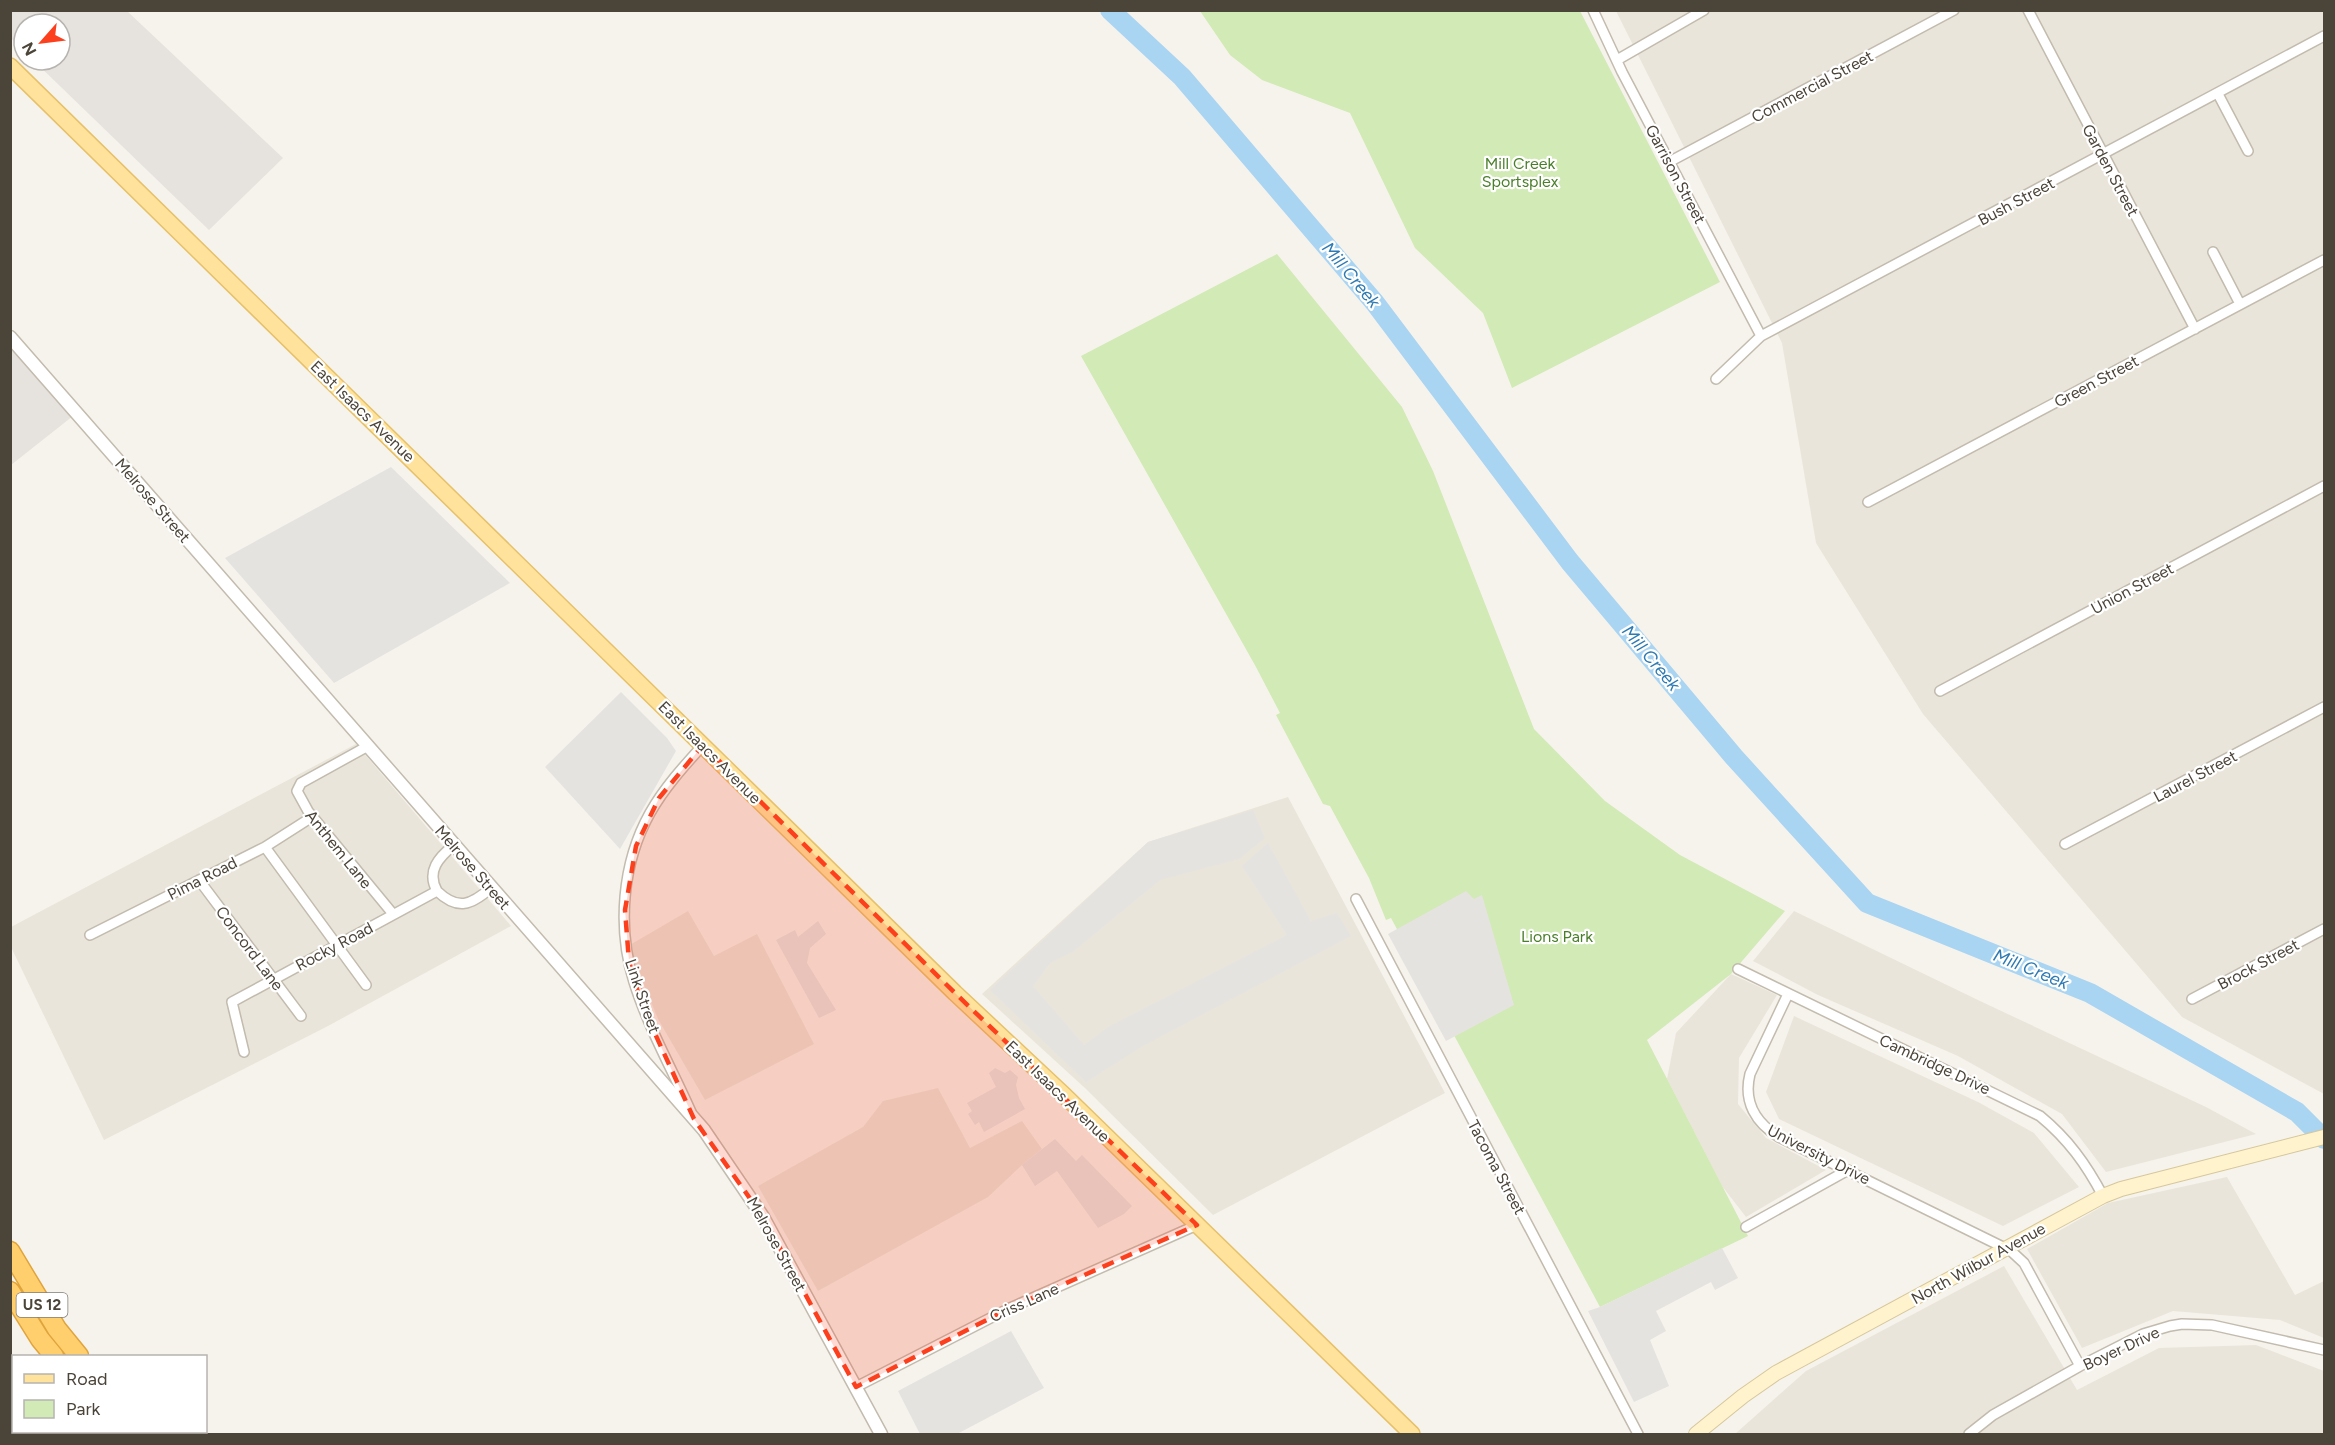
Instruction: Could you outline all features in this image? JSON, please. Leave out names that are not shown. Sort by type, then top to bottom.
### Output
[{"type":"highway","name":"US 12","points":[[10,1251],[57,1329],[78,1355]]},
{"type":"highway","name":"US 12","points":[[10,1291],[40,1339],[53,1355]]},
{"type":"main road","name":"East Isaacs Avenue","points":[[10,66],[955,993],[1064,1095],[1412,1434]]},
{"type":"main road","name":"North Wilbur Avenue","points":[[1696,1434],[1776,1373],[2103,1196],[2121,1189],[2325,1137]]},
{"type":"street","name":"Garrison Street","points":[[1593,10],[1669,162],[1761,336]]},
{"type":"street","points":[[1617,60],[1704,10]]},
{"type":"street","name":"Commercial Street","points":[[1669,162],[1954,10]]},
{"type":"street","name":"Garden Street","points":[[2028,10],[2195,329]]},
{"type":"street","name":"Bush Street","points":[[1716,379],[1761,336],[2325,36]]},
{"type":"street","points":[[2218,94],[2248,151]]},
{"type":"street","points":[[2212,252],[2240,304]]},
{"type":"street","name":"Green Street","points":[[1868,502],[2325,260]]},
{"type":"street","name":"Melrose Street","points":[[10,337],[694,1119],[729,1165],[763,1217],[881,1434]]},
{"type":"street","name":"Union Street","points":[[1940,691],[2325,486]]},
{"type":"street","name":"Laurel Street","points":[[2065,844],[2325,707]]},
{"type":"street","name":"Link Street","points":[[694,1119],[650,1023],[634,981],[626,946],[625,910],[630,867],[649,814],[669,784],[703,745]]},
{"type":"street","name":"Anthem Lane","points":[[368,746],[299,785],[298,795],[312,818],[393,914]]},
{"type":"street","name":"Pima Road","points":[[90,934],[265,847],[312,818]]},
{"type":"street","points":[[454,844],[435,866],[432,878],[437,891],[458,904],[467,904],[491,888]]},
{"type":"street","points":[[265,847],[366,985]]},
{"type":"street","name":"Concord Lane","points":[[199,880],[300,1016]]},
{"type":"street","name":"Rocky Road","points":[[244,1052],[232,1002],[437,891]]},
{"type":"street","name":"Tacoma Street","points":[[1356,899],[1638,1434]]},
{"type":"street","name":"Brock Street","points":[[2192,999],[2325,929]]},
{"type":"street","name":"Cambridge Drive","points":[[1738,969],[2040,1116],[2056,1129],[2082,1158],[2103,1196]]},
{"type":"street","name":"University Drive","points":[[1788,994],[1747,1085],[1752,1110],[1757,1120],[1768,1130],[2006,1247],[2024,1263],[2080,1366]]},
{"type":"street","points":[[1746,1227],[1848,1170]]},
{"type":"street","name":"Criss Lane","points":[[856,1387],[990,1317],[1197,1225]]},
{"type":"street","name":"Boyer Drive","points":[[1969,1434],[1993,1415],[2080,1366],[2143,1334],[2182,1324],[2212,1325],[2325,1350]]},
{"type":"highlighted area","points":[[703,745],[955,993],[1197,1225],[1010,1308],[856,1387],[763,1217],[694,1119],[641,1003],[629,962],[625,910],[636,846],[659,798]]},
{"type":"shaded area","points":[[10,11],[127,11],[283,158],[209,230],[45,72],[72,72],[72,12],[12,12],[11,38]]},
{"type":"shaded area","points":[[1616,11],[2324,11],[2324,1094],[2182,1017],[1923,714],[1816,543],[1782,343]]},
{"type":"shaded area","points":[[10,335],[78,412],[11,465],[10,465]]},
{"type":"shaded area","points":[[391,467],[510,583],[334,683],[225,558]]},
{"type":"shaded area","points":[[621,692],[667,738],[676,751],[620,849],[545,767]]},
{"type":"shaded area","points":[[356,744],[511,926],[328,1026],[104,1140],[11,947],[11,927]]},
{"type":"shaded area","points":[[1288,797],[1445,1093],[1213,1215],[1086,1089],[982,994],[1148,842]]},
{"type":"shaded area","points":[[1253,810],[1265,838],[1239,859],[1160,880],[1074,951],[1050,963],[1033,986],[1084,1045],[1110,1026],[1287,935],[1242,866],[1268,843],[1311,921],[1337,913],[1351,936],[1141,1047],[1086,1082],[990,990],[1148,842]]},
{"type":"shaded area","points":[[1466,891],[1474,899],[1482,895],[1514,1005],[1446,1041],[1388,934]]},
{"type":"shaded area","points":[[688,911],[714,956],[757,934],[814,1044],[705,1100],[658,1019],[628,946]]},
{"type":"shaded area","points":[[1794,911],[2206,1107],[2256,1134],[2106,1172],[2062,1114],[1958,1056],[1818,995],[1753,961]]},
{"type":"shaded area","points":[[818,921],[826,934],[810,948],[807,963],[836,1010],[819,1018],[776,940],[795,930],[798,937]]},
{"type":"shaded area","points":[[1731,974],[1777,995],[1739,1058],[1738,1104],[1766,1138],[1826,1170],[1746,1217],[1722,1186],[1667,1079],[1676,1033]]},
{"type":"shaded area","points":[[1794,1016],[1978,1102],[2034,1133],[2079,1187],[2003,1226],[1779,1119],[1766,1092]]},
{"type":"shaded area","points":[[995,1068],[1005,1073],[1010,1070],[1018,1077],[1016,1085],[1025,1109],[984,1132],[979,1122],[975,1125],[968,1114],[972,1111],[967,1103],[996,1087],[989,1073]]},
{"type":"shaded area","points":[[938,1088],[970,1148],[1022,1121],[1042,1149],[988,1197],[818,1291],[758,1186],[863,1127],[883,1101]]},
{"type":"shaded area","points":[[1055,1139],[1076,1161],[1082,1155],[1132,1206],[1124,1214],[1098,1228],[1057,1171],[1035,1186],[1022,1165]]},
{"type":"shaded area","points":[[2227,1177],[2295,1295],[2324,1281],[2324,1338],[2280,1320],[2173,1311],[2082,1348],[2027,1249],[2108,1203]]},
{"type":"shaded area","points":[[1722,1248],[1738,1278],[1715,1290],[1711,1282],[1656,1311],[1666,1331],[1650,1340],[1669,1386],[1634,1402],[1588,1311]]},
{"type":"shaded area","points":[[2004,1266],[2077,1390],[2159,1348],[2256,1345],[2324,1371],[2324,1434],[1735,1434],[1806,1371]]},
{"type":"shaded area","points":[[1011,1331],[1044,1388],[957,1434],[920,1434],[898,1391]]},
{"type":"green space","name":"Mill Creek Sportsplex","points":[[1200,11],[1580,11],[1720,282],[1512,388],[1483,313],[1415,248],[1350,113],[1262,80],[1230,55]]},
{"type":"green space","name":"Lions Park","points":[[1277,254],[1402,407],[1433,471],[1534,729],[1605,801],[1680,855],[1785,911],[1731,974],[1647,1040],[1748,1236],[1600,1307],[1391,918],[1386,920],[1369,878],[1330,806],[1323,804],[1276,715],[1280,713],[1256,667],[1081,356]]},
{"type":"waterway","name":"Mill Creek","points":[[1110,10],[1182,77],[1375,303],[1570,562],[1734,757],[1867,903],[2090,993],[2297,1112],[2324,1139]]}]
